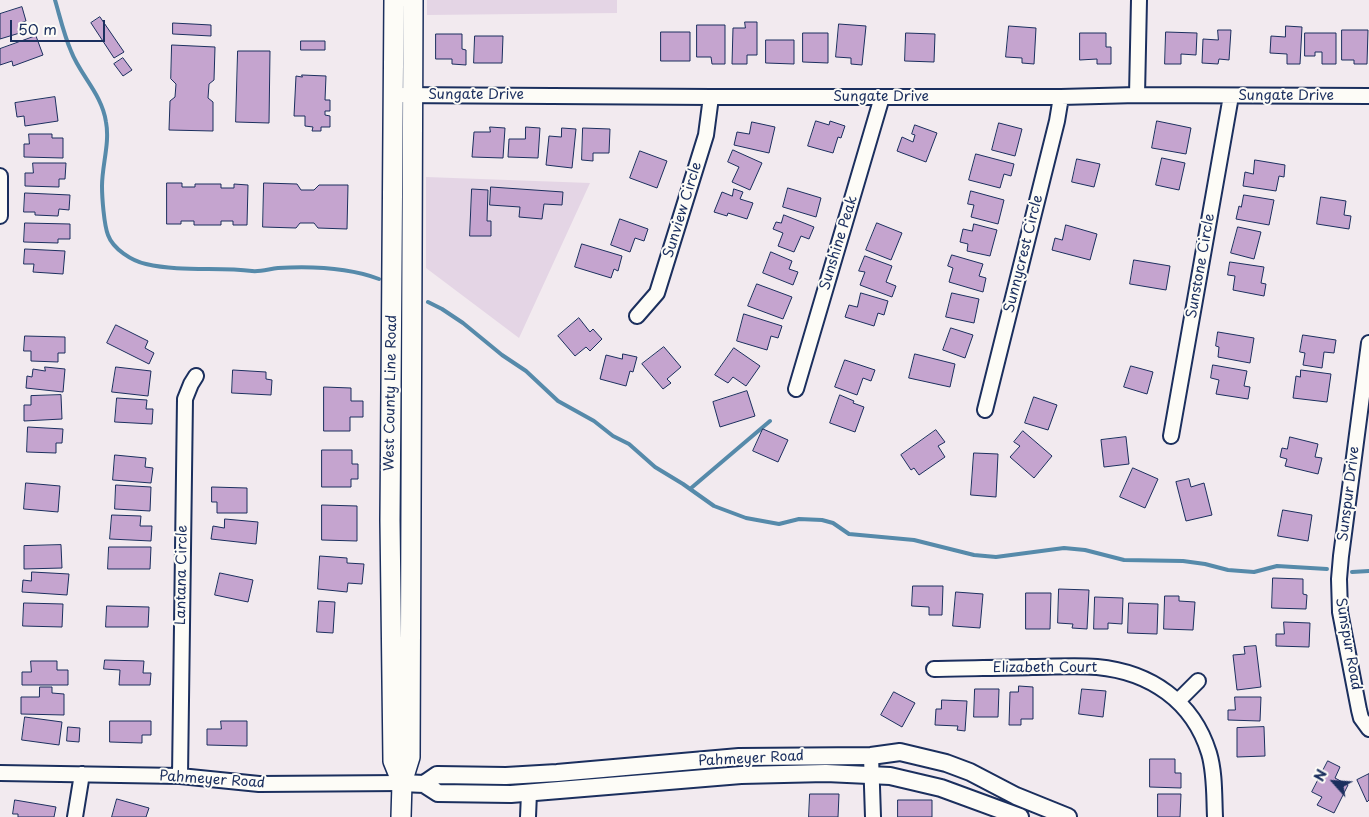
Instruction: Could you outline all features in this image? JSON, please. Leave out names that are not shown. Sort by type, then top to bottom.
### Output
[{"type":"main road","name":"West County Line Road","points":[[394,0],[393,95],[402,248],[410,757],[402,783],[401,817]]},
{"type":"main road","name":"West County Line Road","points":[[402,248],[413,95],[413,0]]},
{"type":"street","points":[[1137,95],[1138,0]]},
{"type":"street","name":"Sungate Drive","points":[[393,95],[711,97],[1369,96]]},
{"type":"street","name":"Sunstone Circle","points":[[1171,436],[1231,96]]},
{"type":"street","name":"Sunview Circle","points":[[637,316],[657,293],[706,135],[711,97]]},
{"type":"street","name":"Sunshine Peak","points":[[796,389],[882,97]]},
{"type":"street","name":"Sunnycrest Circle","points":[[985,410],[1057,120],[1061,97]]},
{"type":"street","points":[[0,176],[0,216]]},
{"type":"street","name":"Sunspur Drive","points":[[1341,556],[1369,343]]},
{"type":"street","name":"Lantana Circle","points":[[180,776],[185,399],[196,376]]},
{"type":"street","name":"Sunspur Road","points":[[1341,556],[1339,580],[1340,612],[1359,710],[1361,718],[1369,729]]},
{"type":"street","name":"Elizabeth Court","points":[[934,669],[1096,666],[1124,672],[1166,690],[1196,722],[1210,754],[1215,817]]},
{"type":"street","points":[[1178,701],[1198,681]]},
{"type":"street","name":"Pahmeyer Road","points":[[424,784],[437,775],[506,776],[739,757],[871,756],[900,752],[946,763],[970,772],[1016,796],[1064,816]]},
{"type":"street","points":[[871,756],[873,817]]},
{"type":"street","name":"Pahmeyer Road","points":[[0,773],[180,776],[259,784],[402,783],[424,784],[438,793],[529,793],[742,775],[810,773],[898,778],[941,788],[1020,817]]},
{"type":"street","points":[[75,817],[82,774]]},
{"type":"street","points":[[528,817],[529,793]]},
{"type":"shaded area","points":[[427,0],[617,0],[617,13],[427,15]]},
{"type":"shaded area","points":[[426,177],[590,183],[519,338],[426,268]]},
{"type":"building","points":[[22,7],[26,21],[20,23],[23,32],[0,39],[0,14]]},
{"type":"building","points":[[100,17],[124,52],[114,58],[91,23]]},
{"type":"building","points":[[745,22],[757,22],[757,55],[747,55],[747,64],[732,64],[733,28],[745,28]]},
{"type":"building","points":[[173,23],[211,25],[211,36],[173,34]]},
{"type":"building","points":[[839,24],[866,26],[862,65],[851,64],[851,58],[836,57]]},
{"type":"building","points":[[697,25],[725,25],[725,64],[712,64],[711,57],[697,57]]},
{"type":"building","points":[[1009,26],[1036,28],[1034,64],[1022,63],[1022,58],[1006,57]]},
{"type":"building","points":[[1286,26],[1302,27],[1300,64],[1287,64],[1287,54],[1270,53],[1271,36],[1285,37]]},
{"type":"building","points":[[1218,30],[1231,30],[1229,60],[1219,59],[1218,64],[1202,63],[1203,39],[1218,40]]},
{"type":"building","points":[[1342,30],[1368,30],[1367,64],[1354,64],[1354,60],[1342,60]]},
{"type":"building","points":[[661,32],[690,32],[690,61],[661,61]]},
{"type":"building","points":[[1166,32],[1197,33],[1196,55],[1181,54],[1181,64],[1165,64]]},
{"type":"building","points":[[803,33],[828,33],[828,63],[803,62]]},
{"type":"building","points":[[906,33],[935,34],[934,62],[905,61]]},
{"type":"building","points":[[1080,33],[1106,33],[1106,47],[1111,47],[1111,64],[1097,64],[1097,59],[1080,60]]},
{"type":"building","points":[[1305,33],[1336,33],[1336,64],[1322,64],[1322,52],[1315,52],[1315,56],[1305,56]]},
{"type":"building","points":[[436,34],[462,34],[462,49],[466,50],[466,65],[452,64],[452,59],[436,59]]},
{"type":"building","points":[[36,36],[43,55],[13,66],[12,61],[0,65],[0,49]]},
{"type":"building","points":[[475,36],[503,36],[502,63],[474,63]]},
{"type":"building","points":[[766,40],[794,40],[794,64],[766,63]]},
{"type":"building","points":[[301,41],[325,41],[325,50],[301,50]]},
{"type":"building","points":[[172,45],[215,47],[214,80],[209,84],[208,98],[213,102],[213,131],[169,130],[170,101],[175,97],[176,84],[171,79]]},
{"type":"building","points":[[238,51],[270,51],[269,123],[236,122]]},
{"type":"building","points":[[123,58],[132,70],[123,76],[114,64]]},
{"type":"building","points":[[302,75],[326,76],[325,100],[330,100],[330,111],[325,111],[325,115],[330,116],[330,127],[321,127],[321,131],[312,131],[313,127],[305,126],[305,116],[294,116],[296,76],[302,77]]},
{"type":"building","points":[[55,97],[58,121],[25,126],[24,116],[17,117],[15,103]]},
{"type":"building","points":[[816,121],[829,125],[830,121],[845,126],[841,138],[838,137],[833,153],[808,146]]},
{"type":"building","points":[[1157,121],[1191,128],[1186,154],[1152,148]]},
{"type":"building","points":[[752,122],[775,127],[769,153],[734,145],[737,132],[749,134]]},
{"type":"building","points":[[999,123],[1022,129],[1015,156],[992,150]]},
{"type":"building","points":[[915,125],[937,133],[926,162],[897,151],[902,137],[913,142],[915,135],[912,134]]},
{"type":"building","points":[[490,127],[505,128],[503,158],[472,157],[474,132],[490,132]]},
{"type":"building","points":[[526,127],[540,128],[538,158],[508,157],[509,139],[525,139]]},
{"type":"building","points":[[562,128],[576,129],[572,168],[546,165],[549,136],[561,137]]},
{"type":"building","points":[[583,128],[610,129],[609,153],[593,153],[593,161],[582,160]]},
{"type":"building","points":[[29,134],[52,134],[52,138],[63,138],[63,158],[24,157],[24,144],[29,144]]},
{"type":"building","points":[[733,150],[762,163],[750,190],[732,182],[739,167],[728,162]]},
{"type":"building","points":[[640,151],[667,161],[657,188],[630,178]]},
{"type":"building","points":[[976,154],[1014,164],[1011,176],[1004,174],[1000,188],[969,180]]},
{"type":"building","points":[[1162,158],[1185,163],[1179,190],[1156,185]]},
{"type":"building","points":[[1077,159],[1100,164],[1094,187],[1072,182]]},
{"type":"building","points":[[1255,160],[1285,165],[1284,177],[1279,176],[1276,191],[1243,186],[1245,172],[1253,174]]},
{"type":"building","points":[[33,163],[66,163],[65,179],[59,179],[59,187],[25,186],[25,173],[33,173]]},
{"type":"building","points":[[167,183],[182,183],[182,187],[195,187],[195,184],[221,184],[221,188],[234,188],[234,184],[248,185],[247,225],[233,225],[233,221],[221,221],[221,225],[194,225],[194,221],[181,221],[181,224],[167,224]]},
{"type":"building","points":[[264,183],[297,184],[301,190],[314,190],[319,185],[348,185],[347,229],[318,228],[314,223],[300,223],[296,228],[263,227]]},
{"type":"building","points":[[491,187],[563,192],[562,205],[544,204],[542,219],[519,217],[520,207],[490,205]]},
{"type":"building","points":[[788,188],[821,198],[816,217],[783,207]]},
{"type":"building","points":[[472,189],[488,190],[487,221],[491,221],[491,236],[470,236]]},
{"type":"building","points":[[734,189],[743,192],[740,199],[753,203],[747,219],[728,213],[727,216],[714,212],[722,192],[732,196]]},
{"type":"building","points":[[971,191],[1004,200],[998,224],[971,217],[974,205],[968,204]]},
{"type":"building","points":[[25,193],[70,195],[69,210],[59,209],[58,216],[35,215],[35,212],[24,212]]},
{"type":"building","points":[[1244,195],[1274,200],[1269,225],[1236,219]]},
{"type":"building","points":[[1321,197],[1346,201],[1344,215],[1351,216],[1349,229],[1317,224]]},
{"type":"building","points":[[784,215],[814,227],[809,239],[801,236],[794,252],[778,246],[783,233],[773,229],[776,222],[781,223]]},
{"type":"building","points":[[620,219],[648,229],[644,241],[635,238],[630,252],[611,245]]},
{"type":"building","points":[[25,223],[70,224],[70,239],[58,239],[58,243],[24,242]]},
{"type":"building","points":[[877,223],[902,233],[891,260],[866,250]]},
{"type":"building","points":[[974,224],[997,230],[990,256],[967,251],[968,244],[960,242],[963,229],[972,231]]},
{"type":"building","points":[[1066,225],[1097,234],[1090,260],[1052,250],[1055,238],[1062,240]]},
{"type":"building","points":[[1238,227],[1261,232],[1254,259],[1231,253]]},
{"type":"building","points":[[582,244],[622,256],[618,271],[614,269],[611,278],[575,267]]},
{"type":"building","points":[[25,249],[65,251],[63,274],[33,272],[34,264],[24,264]]},
{"type":"building","points":[[771,252],[792,261],[789,269],[798,272],[793,285],[763,273]]},
{"type":"building","points":[[952,255],[983,264],[979,276],[986,278],[983,292],[949,282],[953,268],[948,266]]},
{"type":"building","points":[[865,256],[892,266],[886,282],[896,286],[892,297],[860,285],[865,272],[859,271]]},
{"type":"building","points":[[1134,260],[1170,266],[1166,290],[1130,284]]},
{"type":"building","points":[[1230,262],[1264,267],[1261,283],[1266,284],[1264,296],[1233,290],[1235,276],[1228,275]]},
{"type":"building","points":[[757,284],[792,297],[783,319],[748,306]]},
{"type":"building","points":[[861,293],[888,301],[884,315],[878,313],[874,326],[845,317],[849,305],[857,307]]},
{"type":"building","points":[[952,293],[979,299],[974,323],[946,317]]},
{"type":"building","points":[[744,314],[782,326],[778,338],[771,336],[767,350],[737,341]]},
{"type":"building","points":[[579,318],[590,332],[593,329],[602,339],[590,351],[586,347],[575,356],[558,336]]},
{"type":"building","points":[[116,325],[148,341],[145,348],[154,353],[149,364],[107,343]]},
{"type":"building","points":[[951,328],[973,335],[965,358],[943,350]]},
{"type":"building","points":[[1218,332],[1254,338],[1250,363],[1218,357],[1219,347],[1216,346]]},
{"type":"building","points":[[1303,335],[1336,340],[1334,353],[1324,352],[1322,368],[1303,365],[1305,353],[1300,352]]},
{"type":"building","points":[[25,336],[65,337],[65,353],[58,353],[58,362],[31,361],[31,351],[24,351]]},
{"type":"building","points":[[664,347],[681,367],[667,379],[671,383],[663,389],[642,364]]},
{"type":"building","points":[[734,348],[760,366],[746,386],[733,377],[728,383],[715,375]]},
{"type":"building","points":[[623,354],[637,357],[633,372],[630,371],[626,386],[600,379],[606,355],[622,359]]},
{"type":"building","points":[[915,354],[955,364],[950,387],[909,378]]},
{"type":"building","points":[[845,360],[875,370],[871,381],[863,378],[857,395],[835,387]]},
{"type":"building","points":[[1213,365],[1247,371],[1244,386],[1250,387],[1248,399],[1216,394],[1219,380],[1211,378]]},
{"type":"building","points":[[1131,366],[1153,372],[1147,394],[1124,387]]},
{"type":"building","points":[[45,367],[65,369],[63,392],[26,388],[27,376],[32,377],[33,369],[45,371]]},
{"type":"building","points":[[116,367],[151,371],[148,396],[112,392]]},
{"type":"building","points":[[233,370],[266,372],[266,379],[272,380],[271,395],[232,393]]},
{"type":"building","points":[[1301,370],[1331,374],[1327,402],[1293,398],[1296,376],[1300,377]]},
{"type":"building","points":[[324,387],[351,388],[351,401],[363,401],[363,417],[350,417],[350,431],[324,431]]},
{"type":"building","points":[[747,391],[755,416],[720,427],[713,402]]},
{"type":"building","points":[[61,395],[62,419],[24,421],[24,405],[31,405],[31,396]]},
{"type":"building","points":[[840,395],[864,407],[855,432],[830,423]]},
{"type":"building","points":[[1034,397],[1057,405],[1048,430],[1025,423]]},
{"type":"building","points":[[117,398],[147,400],[146,409],[153,409],[152,424],[115,422]]},
{"type":"building","points":[[28,427],[63,429],[62,443],[56,443],[56,453],[27,452]]},
{"type":"building","points":[[763,429],[788,440],[778,462],[753,451]]},
{"type":"building","points":[[936,430],[945,442],[938,446],[945,457],[919,475],[914,468],[911,470],[901,455]]},
{"type":"building","points":[[1023,431],[1052,456],[1034,478],[1010,457],[1020,446],[1014,442]]},
{"type":"building","points":[[1126,437],[1129,464],[1104,467],[1101,440]]},
{"type":"building","points":[[1290,437],[1318,444],[1315,457],[1322,458],[1318,474],[1285,466],[1287,459],[1280,457],[1282,448],[1287,449]]},
{"type":"building","points":[[322,450],[352,450],[352,464],[358,464],[358,479],[351,479],[351,487],[322,487]]},
{"type":"building","points":[[974,453],[998,454],[996,497],[971,495]]},
{"type":"building","points":[[115,455],[146,458],[145,467],[153,468],[151,483],[113,480]]},
{"type":"building","points":[[1133,468],[1158,479],[1145,508],[1120,497]]},
{"type":"building","points":[[1189,479],[1191,487],[1204,483],[1212,515],[1186,521],[1176,482]]},
{"type":"building","points":[[26,483],[60,486],[58,512],[24,509]]},
{"type":"building","points":[[116,485],[151,487],[150,511],[115,509]]},
{"type":"building","points":[[212,487],[247,488],[247,513],[217,513],[217,502],[212,502]]},
{"type":"building","points":[[322,505],[357,506],[357,541],[322,540]]},
{"type":"building","points":[[1283,510],[1312,515],[1308,541],[1278,536]]},
{"type":"building","points":[[112,515],[141,516],[140,526],[152,526],[151,541],[110,539]]},
{"type":"building","points":[[225,519],[258,522],[256,544],[211,539],[213,526],[224,528]]},
{"type":"building","points":[[61,545],[62,568],[24,569],[24,546]]},
{"type":"building","points":[[109,547],[151,547],[150,569],[108,569]]},
{"type":"building","points":[[320,556],[347,558],[347,563],[364,564],[362,584],[348,583],[347,592],[318,589]]},
{"type":"building","points":[[32,572],[69,574],[67,595],[22,592],[23,580],[31,581]]},
{"type":"building","points":[[220,573],[253,580],[248,602],[215,595]]},
{"type":"building","points":[[1273,578],[1303,579],[1303,594],[1307,595],[1306,609],[1272,608]]},
{"type":"building","points":[[913,586],[943,586],[942,615],[929,615],[929,607],[912,606]]},
{"type":"building","points":[[1059,589],[1089,590],[1087,629],[1072,628],[1073,624],[1058,623]]},
{"type":"building","points":[[956,592],[983,594],[980,628],[953,626]]},
{"type":"building","points":[[1026,593],[1051,593],[1050,629],[1026,629]]},
{"type":"building","points":[[1165,596],[1179,596],[1179,601],[1195,602],[1193,630],[1164,629]]},
{"type":"building","points":[[1095,597],[1123,598],[1122,624],[1108,623],[1108,629],[1094,629]]},
{"type":"building","points":[[319,601],[335,602],[333,633],[317,632]]},
{"type":"building","points":[[24,603],[63,604],[62,627],[23,626]]},
{"type":"building","points":[[1129,603],[1158,604],[1157,634],[1128,633]]},
{"type":"building","points":[[107,606],[149,607],[148,627],[106,627]]},
{"type":"building","points":[[1284,622],[1310,623],[1309,647],[1276,646],[1276,634],[1284,634]]},
{"type":"building","points":[[1256,646],[1261,687],[1237,690],[1233,655],[1245,654],[1244,647]]},
{"type":"building","points":[[105,660],[144,661],[143,673],[151,673],[150,685],[119,685],[120,670],[104,669]]},
{"type":"building","points":[[31,661],[57,661],[57,670],[68,670],[68,685],[22,685],[22,672],[31,672]]},
{"type":"building","points":[[1019,686],[1033,687],[1033,719],[1021,719],[1021,725],[1009,725],[1010,692],[1018,692]]},
{"type":"building","points":[[40,687],[52,687],[52,693],[64,694],[64,715],[21,714],[21,697],[39,697]]},
{"type":"building","points":[[975,689],[999,689],[998,717],[974,717]]},
{"type":"building","points":[[1082,689],[1106,691],[1103,717],[1079,714]]},
{"type":"building","points":[[894,692],[915,703],[902,727],[881,715]]},
{"type":"building","points":[[1235,697],[1261,697],[1260,721],[1228,720],[1228,710],[1235,710]]},
{"type":"building","points":[[942,700],[967,701],[965,731],[957,730],[958,726],[935,725],[936,709],[941,709]]},
{"type":"building","points":[[25,717],[62,722],[59,745],[22,740]]},
{"type":"building","points":[[110,721],[151,721],[151,735],[142,735],[142,743],[110,742]]},
{"type":"building","points":[[221,721],[247,721],[247,746],[207,745],[207,729],[221,729]]},
{"type":"building","points":[[68,727],[80,728],[79,742],[67,741]]},
{"type":"building","points":[[1264,727],[1265,756],[1237,757],[1237,728]]},
{"type":"building","points":[[1150,759],[1175,759],[1175,773],[1181,773],[1181,788],[1150,787]]},
{"type":"building","points":[[1328,761],[1340,767],[1335,778],[1348,785],[1334,813],[1317,805],[1322,797],[1312,792]]},
{"type":"building","points":[[1369,774],[1369,800],[1367,802],[1357,780]]},
{"type":"building","points":[[810,794],[839,794],[838,817],[809,817]]},
{"type":"building","points":[[1158,794],[1181,794],[1180,817],[1158,817]]},
{"type":"building","points":[[117,799],[149,808],[146,817],[112,817]]},
{"type":"building","points":[[15,800],[56,807],[54,817],[18,817],[18,814],[13,814]]},
{"type":"building","points":[[898,800],[932,800],[932,817],[898,817]]},
{"type":"waterway","points":[[55,0],[71,51],[96,94],[104,112],[107,130],[102,178],[105,225],[110,240],[119,250],[135,260],[146,264],[185,269],[261,271],[278,268],[316,267],[354,272],[379,279]]},
{"type":"waterway","points":[[428,302],[463,323],[502,355],[526,371],[558,401],[594,421],[613,436],[629,444],[655,467],[714,506],[746,518],[779,524],[799,519],[822,520],[833,523],[849,534],[914,540],[974,555],[996,557],[1064,548],[1085,550],[1124,560],[1183,561],[1228,570],[1254,572],[1277,566],[1327,569]]},
{"type":"waterway","points":[[690,489],[770,421]]},
{"type":"waterway","points":[[1352,572],[1369,571]]}]
